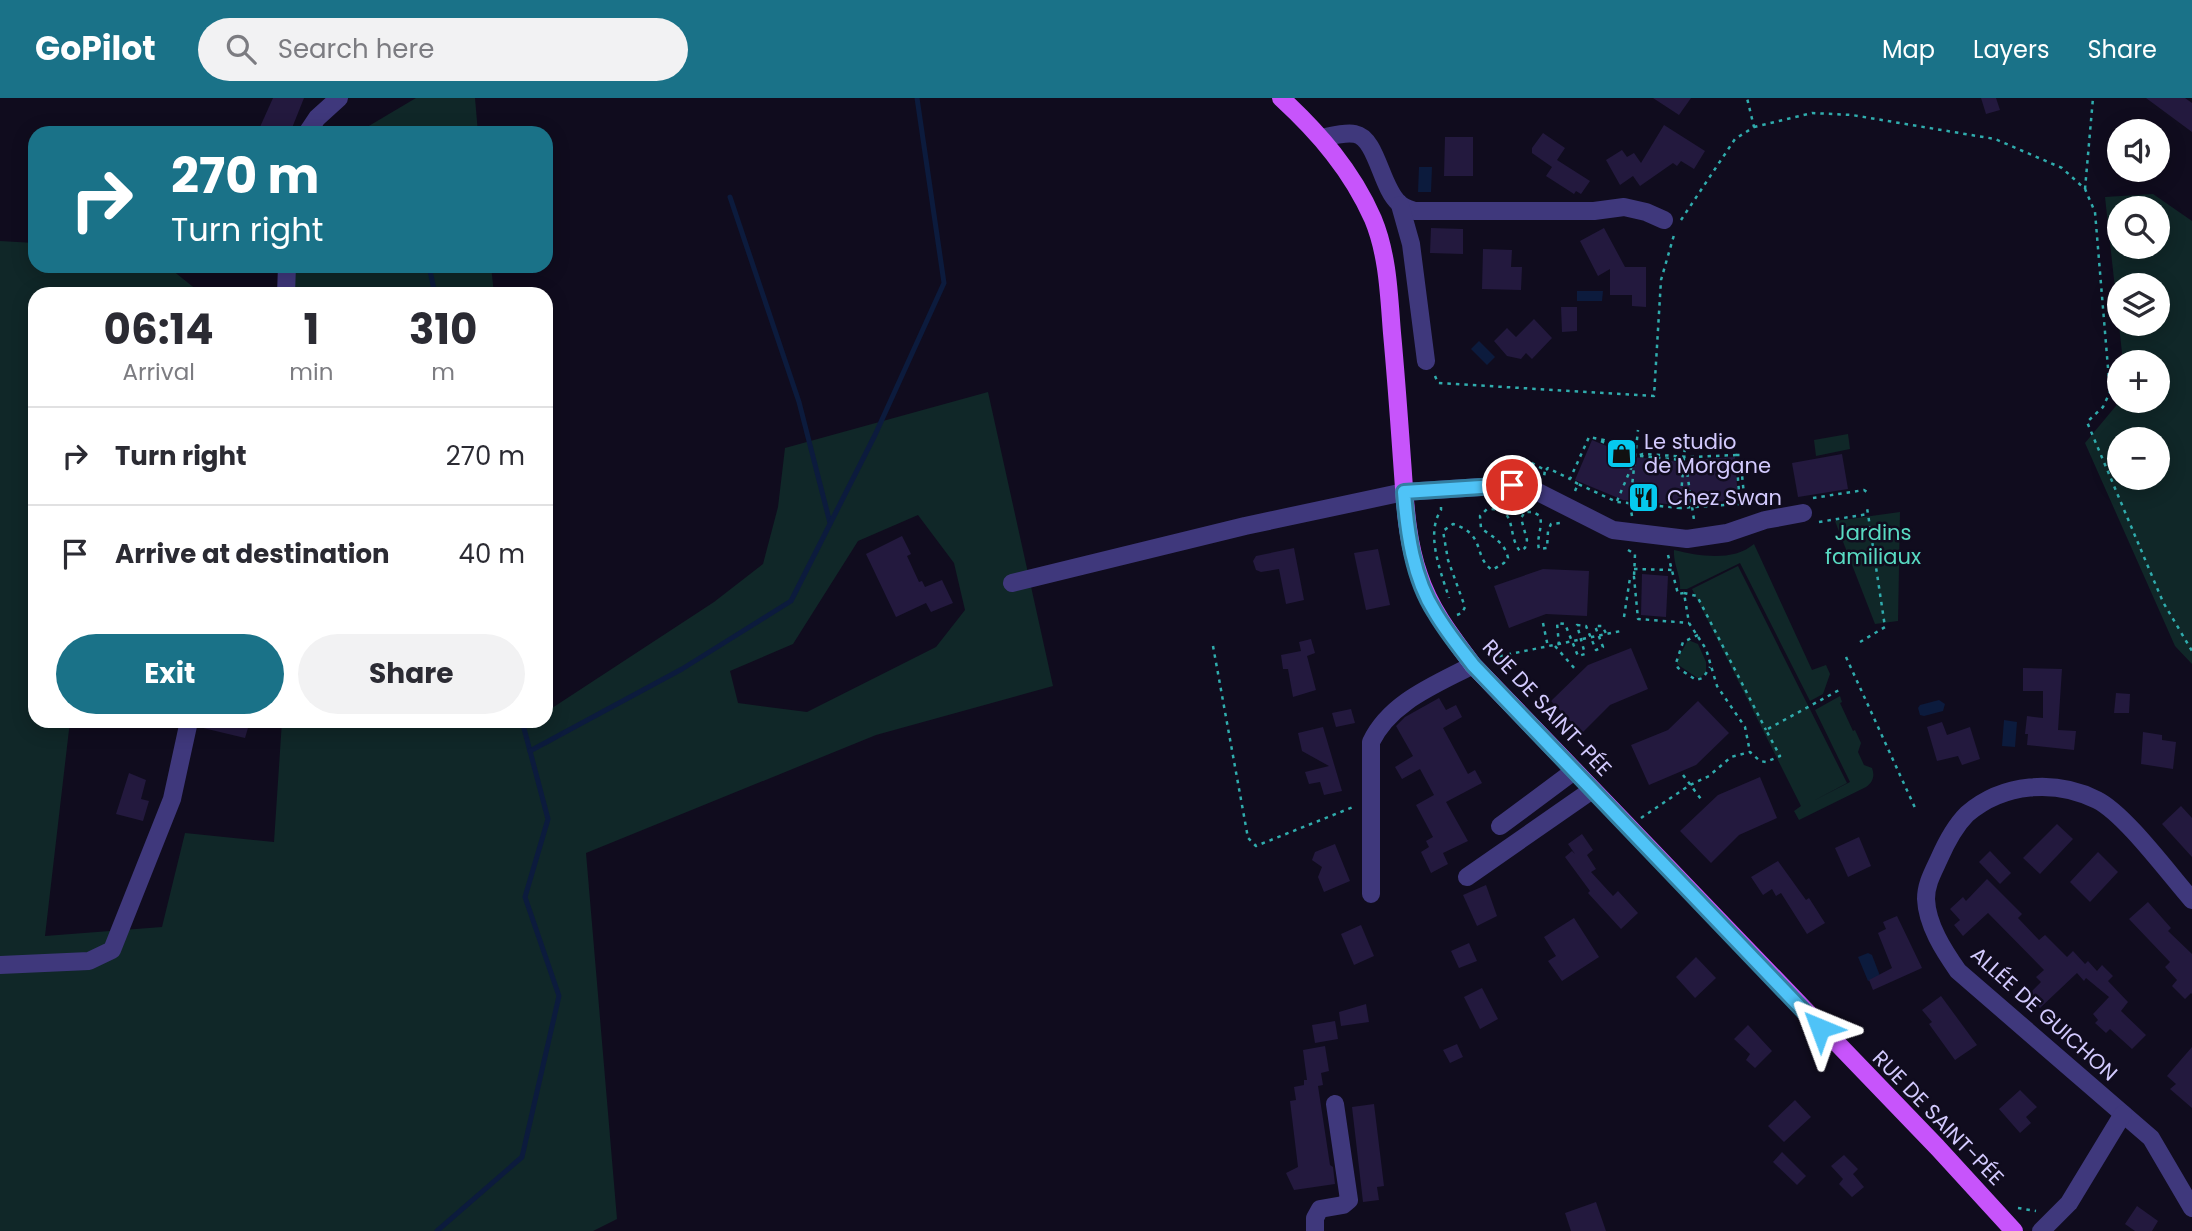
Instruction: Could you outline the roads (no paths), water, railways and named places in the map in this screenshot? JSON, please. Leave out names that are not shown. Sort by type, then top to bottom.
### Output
[{"type":"main road","name":"RUE DE SAINT-PÉE","points":[[1280,98],[1339,159],[1362,195],[1382,247],[1389,290],[1406,525],[1418,575],[1433,610],[1473,665],[1937,1147],[2014,1231]]},
{"type":"street","points":[[312,126],[339,98]]},
{"type":"street","points":[[1321,138],[1357,134],[1368,143],[1390,192],[1400,205],[1411,244],[1426,361]]},
{"type":"street","points":[[1400,205],[1414,211],[1594,211],[1624,207],[1664,220]]},
{"type":"street","points":[[1012,583],[1245,526],[1404,492],[1512,485],[1534,490],[1613,530],[1687,539],[1727,533],[1765,520],[1810,511]]},
{"type":"street","points":[[1371,894],[1371,742],[1379,725],[1396,708],[1473,665]]},
{"type":"street","points":[[0,965],[89,961],[112,950],[172,799],[187,728]]},
{"type":"street","points":[[1500,826],[1574,771]]},
{"type":"street","name":"ALLÉE DE GUICHON","points":[[2192,900],[2121,818],[2098,800],[2066,788],[2040,786],[2015,789],[1989,799],[1967,815],[1951,834],[1928,884],[1926,901],[1934,930],[1945,953],[1958,971],[2151,1138],[2192,1208]]},
{"type":"street","points":[[1467,877],[1592,790]]},
{"type":"street","points":[[1315,1231],[1315,1218],[1320,1209],[1343,1205],[1349,1200],[1335,1104]]},
{"type":"street","points":[[2041,1231],[2069,1203],[2123,1114]]},
{"type":"water","points":[[1419,167],[1432,167],[1431,192],[1418,192]]},
{"type":"water","points":[[1577,291],[1603,291],[1602,301],[1577,301]]},
{"type":"water","points":[[1479,341],[1495,357],[1487,365],[1471,349]]},
{"type":"water","points":[[1939,700],[1945,704],[1943,711],[1920,715],[1920,705]]},
{"type":"water","points":[[2004,720],[2017,722],[2015,747],[2002,746]]},
{"type":"water","points":[[1868,953],[1872,955],[1880,976],[1868,981],[1858,957]]},
{"type":"waterway","points":[[437,1231],[522,1157],[559,996],[525,897],[548,819],[530,751],[682,669],[791,601],[875,435],[944,283],[917,98]]},
{"type":"waterway","points":[[730,197],[799,402],[830,523]]},
{"type":"waterway","points":[[430,273],[434,287]]},
{"type":"waterway","points":[[524,728],[530,751]]},
{"type":"place","name":"Le studio de Morgane","points":[[1621,454]]},
{"type":"place","name":"Chez Swan","points":[[1644,498]]},
{"type":"park label","name":"Jardins familiaux","points":[[1873,545]]}]
